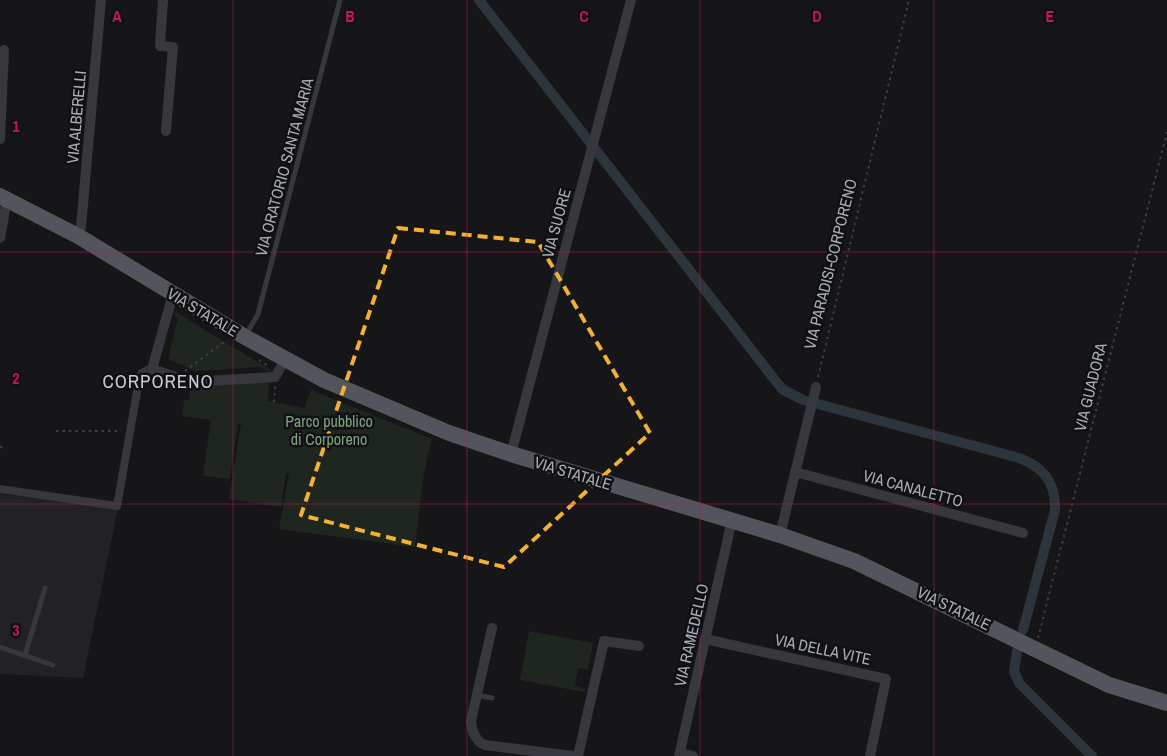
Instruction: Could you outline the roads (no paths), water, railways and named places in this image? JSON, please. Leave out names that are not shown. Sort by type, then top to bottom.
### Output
[{"type":"main road","name":"VIA STATALE","points":[[4,198],[78,236],[245,337],[324,380],[440,429],[511,454],[732,520],[854,561],[1110,685],[1167,703]]},
{"type":"street","name":"VIA ALBERELLI","points":[[78,236],[81,227],[101,0]]},
{"type":"street","points":[[163,0],[160,46],[173,48],[166,131]]},
{"type":"street","name":"VIA SUORE","points":[[511,454],[630,0]]},
{"type":"street","points":[[0,139],[4,50]]},
{"type":"street","points":[[0,238],[4,198]]},
{"type":"street","points":[[152,369],[173,294]]},
{"type":"street","points":[[0,489],[117,506],[138,387],[142,374],[152,369],[190,382],[276,377],[285,360]]},
{"type":"street","points":[[780,535],[816,386]]},
{"type":"street","name":"VIA CANALETTO","points":[[795,472],[1023,533]]},
{"type":"street","name":"VIA RAMEDELLO","points":[[680,755],[704,639],[732,520]]},
{"type":"street","points":[[492,628],[477,695],[472,729],[480,743],[573,756]]},
{"type":"street","name":"VIA DELLA VITE","points":[[704,639],[886,679],[870,756]]},
{"type":"street","points":[[578,756],[604,641],[639,646]]},
{"type":"street","points":[[680,755],[693,756]]},
{"type":"lane","name":"VIA ORATORIO SANTA MARIA","points":[[245,337],[258,314],[340,0]]},
{"type":"lane","points":[[25,655],[46,588]]},
{"type":"lane","points":[[0,647],[54,665]]},
{"type":"lane","points":[[477,695],[492,698]]},
{"type":"waterway","points":[[479,0],[782,389],[803,400],[1019,458],[1042,471],[1051,484],[1055,500],[1055,510],[1023,630]]},
{"type":"waterway","points":[[1017,651],[1014,671],[1019,683],[1092,756]]},
{"type":"district","name":"CORPORENO","points":[[158,381]]},
{"type":"park label","name":"Parco pubblico di Corporeno","points":[[329,430]]}]
